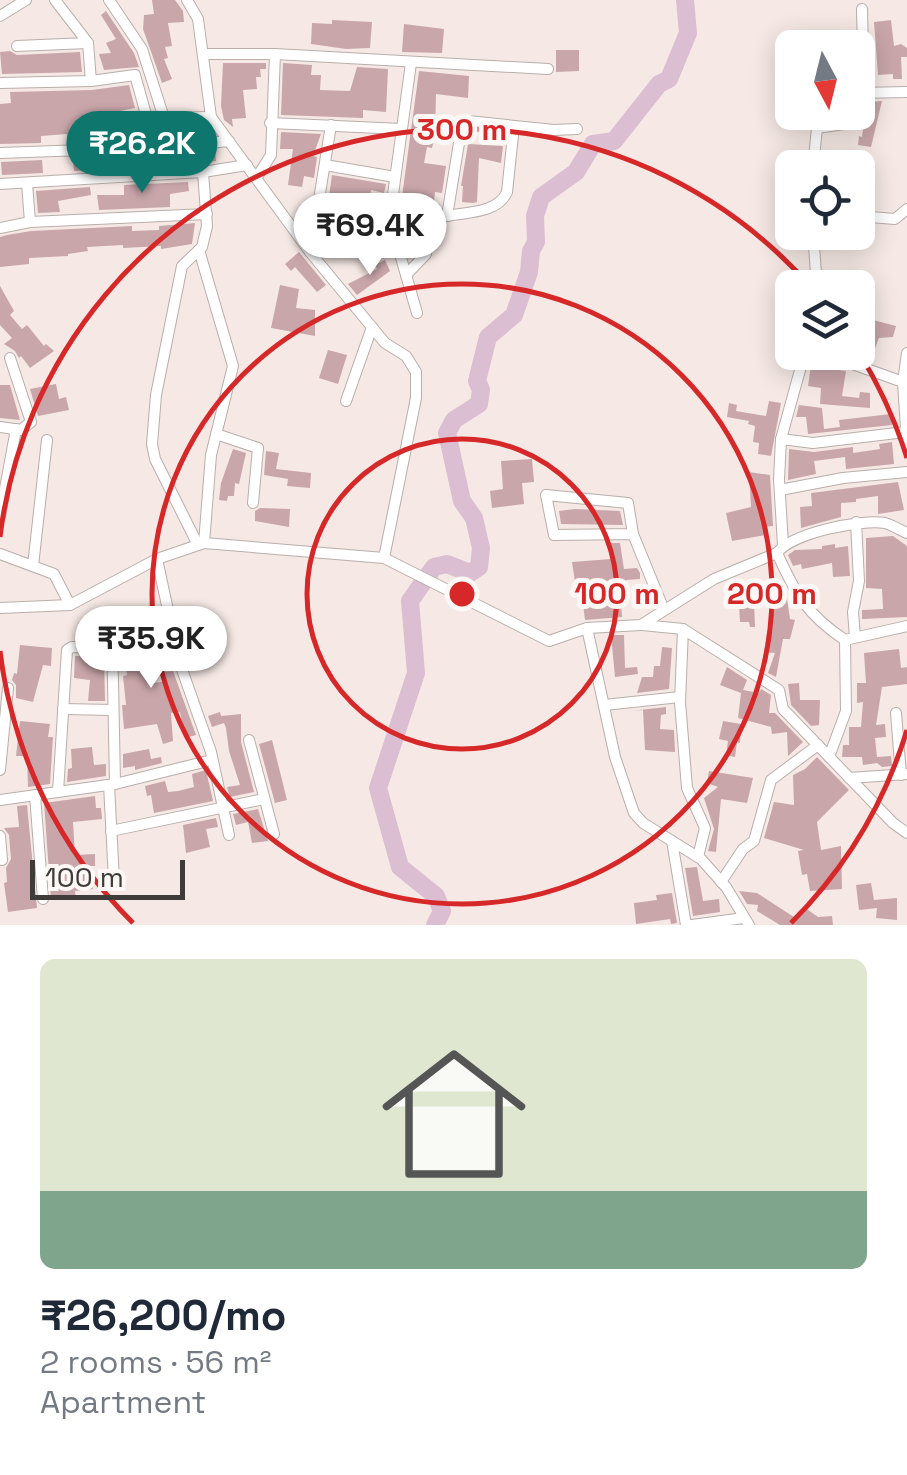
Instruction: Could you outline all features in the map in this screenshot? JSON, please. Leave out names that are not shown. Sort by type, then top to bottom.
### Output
[{"type":"street","points":[[5,8],[26,0]]},
{"type":"street","points":[[55,0],[88,42],[91,82]]},
{"type":"street","points":[[109,0],[142,50],[165,119]]},
{"type":"street","points":[[187,0],[198,19],[211,117],[310,252],[385,343],[406,356],[416,372],[416,398],[384,558]]},
{"type":"street","points":[[862,9],[862,30]]},
{"type":"street","points":[[17,46],[88,42]]},
{"type":"street","points":[[203,54],[274,54],[548,70]]},
{"type":"street","points":[[257,177],[271,155],[274,54]]},
{"type":"street","points":[[411,63],[390,231],[417,313]]},
{"type":"street","points":[[0,84],[91,82],[135,74],[147,118],[211,117]]},
{"type":"street","points":[[875,95],[907,92]]},
{"type":"street","points":[[447,216],[464,124],[475,121],[578,129]]},
{"type":"street","points":[[270,123],[402,129]]},
{"type":"street","points":[[326,247],[317,216],[331,125]]},
{"type":"street","points":[[310,252],[502,202],[514,126]]},
{"type":"street","points":[[0,153],[229,141]]},
{"type":"street","points":[[0,184],[203,172],[248,165]]},
{"type":"street","points":[[325,166],[395,177]]},
{"type":"street","points":[[201,544],[216,434],[233,359],[199,250],[207,214],[203,172]]},
{"type":"street","points":[[27,183],[30,222]]},
{"type":"street","points":[[875,217],[895,219],[907,209]]},
{"type":"street","points":[[0,228],[30,222],[207,214]]},
{"type":"street","points":[[406,274],[426,254],[412,226]]},
{"type":"street","points":[[199,250],[182,266],[156,395],[152,444],[153,456],[201,544]]},
{"type":"street","points":[[346,401],[372,327]]},
{"type":"street","points":[[781,439],[813,443],[906,438],[903,382],[907,354]]},
{"type":"street","points":[[0,427],[26,429],[31,418],[10,358]]},
{"type":"street","points":[[800,370],[781,439],[780,549],[791,585],[816,620],[850,638],[907,626]]},
{"type":"street","points":[[869,370],[903,382]]},
{"type":"street","points":[[0,516],[16,429]]},
{"type":"street","points":[[216,434],[258,448],[253,503]]},
{"type":"street","points":[[33,566],[47,440]]},
{"type":"street","points":[[780,490],[842,478],[907,472]]},
{"type":"street","points":[[633,534],[554,536],[546,495],[628,503],[633,534],[664,610]]},
{"type":"street","points":[[829,757],[846,711],[852,616],[859,580],[856,522]]},
{"type":"street","points":[[642,625],[714,579],[780,549],[856,522],[888,524],[907,534]]},
{"type":"street","points":[[0,608],[70,605],[157,558],[201,544],[384,558],[549,642],[587,628],[642,625],[683,629],[779,690],[782,709],[893,824],[907,833]]},
{"type":"street","points":[[0,554],[57,576],[70,605]]},
{"type":"street","points":[[157,558],[179,660],[212,760],[229,835]]},
{"type":"street","points":[[587,628],[615,756],[634,812],[644,823],[698,857],[721,882],[747,922]]},
{"type":"street","points":[[683,629],[680,696],[686,788],[705,828],[698,857]]},
{"type":"street","points":[[112,630],[114,880]]},
{"type":"street","points":[[58,792],[69,648],[112,649]]},
{"type":"street","points":[[0,770],[8,688]]},
{"type":"street","points":[[604,705],[680,696]]},
{"type":"street","points":[[63,710],[113,710]]},
{"type":"street","points":[[849,778],[904,775],[896,713]]},
{"type":"street","points":[[249,740],[274,834]]},
{"type":"street","points":[[721,882],[743,849],[754,841],[771,780],[818,745]]},
{"type":"street","points":[[0,800],[112,784],[212,760]]},
{"type":"street","points":[[36,795],[43,899]]},
{"type":"street","points":[[112,831],[264,799]]},
{"type":"street","points":[[0,836],[2,860]]},
{"type":"street","points":[[672,841],[689,925],[747,922]]},
{"type":"building","points":[[152,0],[175,0],[183,11],[184,22],[168,23],[172,46],[165,47],[168,58],[164,59],[172,79],[162,83],[143,29],[144,15],[154,14]]},
{"type":"building","points":[[106,11],[139,67],[104,70],[99,54],[111,53],[106,43],[116,39],[101,15]]},
{"type":"building","points":[[332,20],[372,22],[370,48],[311,44],[312,23],[332,24]]},
{"type":"building","points":[[891,20],[894,46],[901,44],[907,48],[907,57],[901,57],[902,79],[893,79],[893,74],[878,75],[874,22]]},
{"type":"building","points":[[404,24],[444,29],[442,53],[402,52]]},
{"type":"building","points":[[556,50],[579,50],[579,71],[556,72]]},
{"type":"building","points":[[0,52],[17,55],[80,52],[82,72],[2,74]]},
{"type":"building","points":[[223,63],[266,63],[266,69],[260,69],[261,77],[256,77],[257,89],[243,90],[246,118],[232,119],[233,127],[224,120],[221,106]]},
{"type":"building","points":[[283,63],[312,65],[311,75],[321,75],[320,90],[350,91],[357,67],[388,69],[386,112],[363,110],[363,118],[281,115]]},
{"type":"building","points":[[419,71],[469,76],[468,98],[436,94],[435,135],[432,148],[427,147],[424,163],[446,166],[442,193],[435,192],[433,211],[425,212],[425,206],[407,203],[406,218],[399,219]]},
{"type":"building","points":[[129,85],[135,108],[120,111],[123,134],[89,136],[89,141],[72,142],[67,134],[41,136],[41,143],[0,144],[0,104],[11,103],[10,92]]},
{"type":"building","points":[[882,101],[871,147],[858,145],[863,130],[875,130],[875,102]]},
{"type":"building","points":[[281,132],[321,134],[313,156],[317,157],[314,178],[304,176],[302,187],[288,185],[293,149],[280,149]]},
{"type":"building","points":[[468,144],[503,146],[501,163],[479,158],[477,202],[473,203],[462,202]]},
{"type":"building","points":[[215,151],[216,161],[202,163],[74,171],[73,159]]},
{"type":"building","points":[[42,160],[43,173],[2,175],[1,162]]},
{"type":"building","points":[[332,175],[386,184],[384,193],[371,190],[367,217],[375,218],[373,226],[351,226],[350,232],[332,235],[327,210]]},
{"type":"building","points":[[188,182],[189,191],[170,194],[170,207],[99,210],[97,195],[124,195],[124,185]]},
{"type":"building","points":[[90,187],[91,195],[58,201],[60,212],[38,213],[36,191]]},
{"type":"building","points":[[195,223],[192,244],[161,249],[87,247],[88,251],[68,256],[29,258],[29,264],[0,267],[0,237],[7,235],[132,226],[132,231],[159,230],[159,226]]},
{"type":"building","points":[[299,252],[326,285],[317,292],[295,267],[291,271],[285,264]]},
{"type":"building","points":[[385,260],[390,271],[357,295],[348,284],[377,269],[375,265]]},
{"type":"building","points":[[280,285],[299,289],[296,308],[315,310],[315,336],[271,328]]},
{"type":"building","points":[[0,286],[14,311],[10,315],[22,329],[27,325],[44,346],[54,351],[30,368],[4,344],[12,338],[0,325]]},
{"type":"building","points":[[875,321],[896,326],[893,337],[879,338],[875,348]]},
{"type":"building","points":[[328,350],[347,355],[338,384],[319,378]]},
{"type":"building","points":[[810,370],[846,371],[842,396],[859,398],[860,392],[870,393],[870,408],[820,404],[821,388],[808,386]]},
{"type":"building","points":[[56,384],[59,399],[66,397],[69,410],[38,416],[30,389]]},
{"type":"building","points":[[0,385],[10,385],[20,420],[0,418]]},
{"type":"building","points":[[769,401],[781,403],[771,456],[758,454],[759,443],[753,442],[755,426],[727,417],[729,403],[737,405],[736,411],[766,416]]},
{"type":"building","points":[[799,405],[822,408],[824,429],[840,427],[839,420],[891,414],[892,425],[808,434],[806,417],[796,417]]},
{"type":"building","points":[[892,442],[894,464],[846,469],[845,457],[814,461],[816,474],[788,480],[789,449],[814,452],[853,447],[853,453],[880,449],[879,444]]},
{"type":"building","points":[[233,449],[246,453],[239,484],[235,483],[234,496],[228,496],[227,501],[219,500],[221,483]]},
{"type":"building","points":[[266,451],[279,453],[276,469],[311,473],[310,488],[287,486],[288,479],[264,475]]},
{"type":"building","points":[[532,459],[534,482],[522,483],[524,504],[492,508],[490,491],[503,489],[501,461]]},
{"type":"building","points":[[749,472],[770,475],[773,526],[763,527],[765,535],[732,541],[726,513],[751,507]]},
{"type":"building","points":[[898,482],[904,510],[878,514],[878,496],[856,499],[841,503],[841,517],[801,528],[800,507],[812,506],[811,493]]},
{"type":"building","points":[[290,509],[289,527],[255,521],[255,511]]},
{"type":"building","points":[[559,511],[620,511],[623,525],[561,524]]},
{"type":"building","points":[[893,536],[907,546],[907,617],[862,619],[862,610],[883,609],[882,589],[866,588],[866,538]]},
{"type":"building","points":[[609,543],[620,543],[624,569],[637,568],[640,573],[640,579],[626,580],[628,600],[615,602],[613,581],[588,583],[589,593],[579,594],[575,582],[572,562],[611,559]]},
{"type":"building","points":[[835,544],[835,548],[848,546],[850,576],[833,577],[832,563],[802,569],[801,564],[793,566],[788,555],[795,550],[822,549]]},
{"type":"building","points":[[760,585],[761,589],[777,586],[780,600],[787,599],[790,619],[795,620],[790,639],[783,639],[776,677],[768,673],[775,653],[764,652],[769,623],[773,623],[769,599],[754,602],[755,627],[740,622],[739,605],[746,605],[743,588]]},
{"type":"building","points":[[594,603],[594,607],[621,604],[622,617],[585,620],[583,604]]},
{"type":"building","points":[[135,622],[153,622],[152,660],[144,661],[149,684],[166,681],[165,672],[173,671],[196,735],[185,738],[180,712],[171,713],[173,741],[163,744],[157,724],[124,729],[124,653],[135,651]]},
{"type":"building","points":[[611,635],[624,635],[625,668],[637,667],[638,674],[615,677]]},
{"type":"building","points":[[20,645],[52,648],[51,666],[43,665],[33,702],[16,698],[12,680],[17,674]]},
{"type":"building","points":[[662,647],[672,648],[669,689],[637,693],[642,677],[653,677],[654,666],[660,666]]},
{"type":"building","points":[[899,649],[901,668],[907,667],[907,684],[882,687],[876,725],[885,724],[886,737],[875,738],[877,757],[891,756],[892,766],[863,765],[862,757],[842,757],[843,745],[849,745],[849,727],[861,727],[863,702],[857,703],[857,683],[866,683],[864,653]]},
{"type":"building","points":[[75,656],[104,657],[105,701],[88,701],[90,680],[74,678]]},
{"type":"building","points":[[727,667],[747,680],[743,690],[759,693],[761,689],[771,695],[769,713],[775,713],[803,742],[788,756],[787,732],[772,734],[771,727],[738,718],[741,693],[720,685]]},
{"type":"building","points":[[799,683],[800,700],[820,700],[819,725],[811,726],[791,705],[788,684]]},
{"type":"building","points":[[666,707],[660,729],[674,730],[675,752],[645,750],[643,710],[630,711]]},
{"type":"building","points":[[220,712],[221,716],[241,714],[241,742],[254,792],[230,797],[227,787],[240,785],[226,728],[224,723],[212,727],[208,716]]},
{"type":"building","points":[[20,721],[50,724],[50,784],[28,787],[27,756],[16,756]]},
{"type":"building","points":[[723,721],[741,724],[735,757],[726,755],[728,741],[719,739]]},
{"type":"building","points":[[272,740],[287,800],[275,803],[259,744]]},
{"type":"building","points":[[92,747],[94,765],[106,764],[106,776],[67,782],[68,769],[72,768],[71,749]]},
{"type":"building","points":[[149,749],[151,759],[161,757],[162,763],[135,770],[135,766],[123,768],[123,754]]},
{"type":"building","points":[[817,757],[849,790],[817,822],[821,850],[841,846],[842,889],[810,891],[807,874],[802,875],[798,851],[804,850],[764,838],[774,802],[794,805],[793,775]]},
{"type":"building","points":[[206,770],[213,801],[154,813],[145,786],[165,781],[168,792],[194,787],[192,774]]},
{"type":"building","points":[[709,771],[753,778],[747,803],[721,799],[716,852],[708,851],[714,829],[704,798],[718,787],[707,783]]},
{"type":"building","points":[[95,796],[102,819],[73,822],[75,855],[95,854],[95,866],[91,866],[93,889],[75,891],[76,899],[51,900],[44,803]]},
{"type":"building","points":[[27,805],[37,908],[8,912],[4,883],[11,859],[9,835],[4,828],[19,827],[17,806]]},
{"type":"building","points":[[258,809],[268,841],[252,843],[248,822],[236,825],[233,814]]},
{"type":"building","points":[[216,818],[218,827],[206,829],[210,847],[186,853],[183,825]]},
{"type":"building","points":[[697,867],[703,901],[719,899],[720,912],[693,916],[685,868]]},
{"type":"building","points":[[871,883],[874,900],[897,898],[897,920],[876,918],[877,908],[859,910],[856,885]]},
{"type":"building","points":[[739,891],[757,893],[797,919],[804,907],[818,917],[832,916],[833,925],[780,925],[757,911],[758,905],[747,904]]},
{"type":"building","points":[[672,893],[677,923],[671,924],[670,919],[636,924],[634,903]]},
{"type":"waterway","points":[[435,925],[442,911],[436,896],[400,867],[378,788],[416,673],[410,601],[434,567],[447,564],[470,573],[479,567],[481,548],[474,518],[462,501],[447,433],[454,420],[479,404],[481,390],[477,381],[488,337],[514,315],[536,242],[535,216],[541,197],[576,172],[593,144],[614,141],[659,84],[669,79],[688,33],[685,0]]}]
